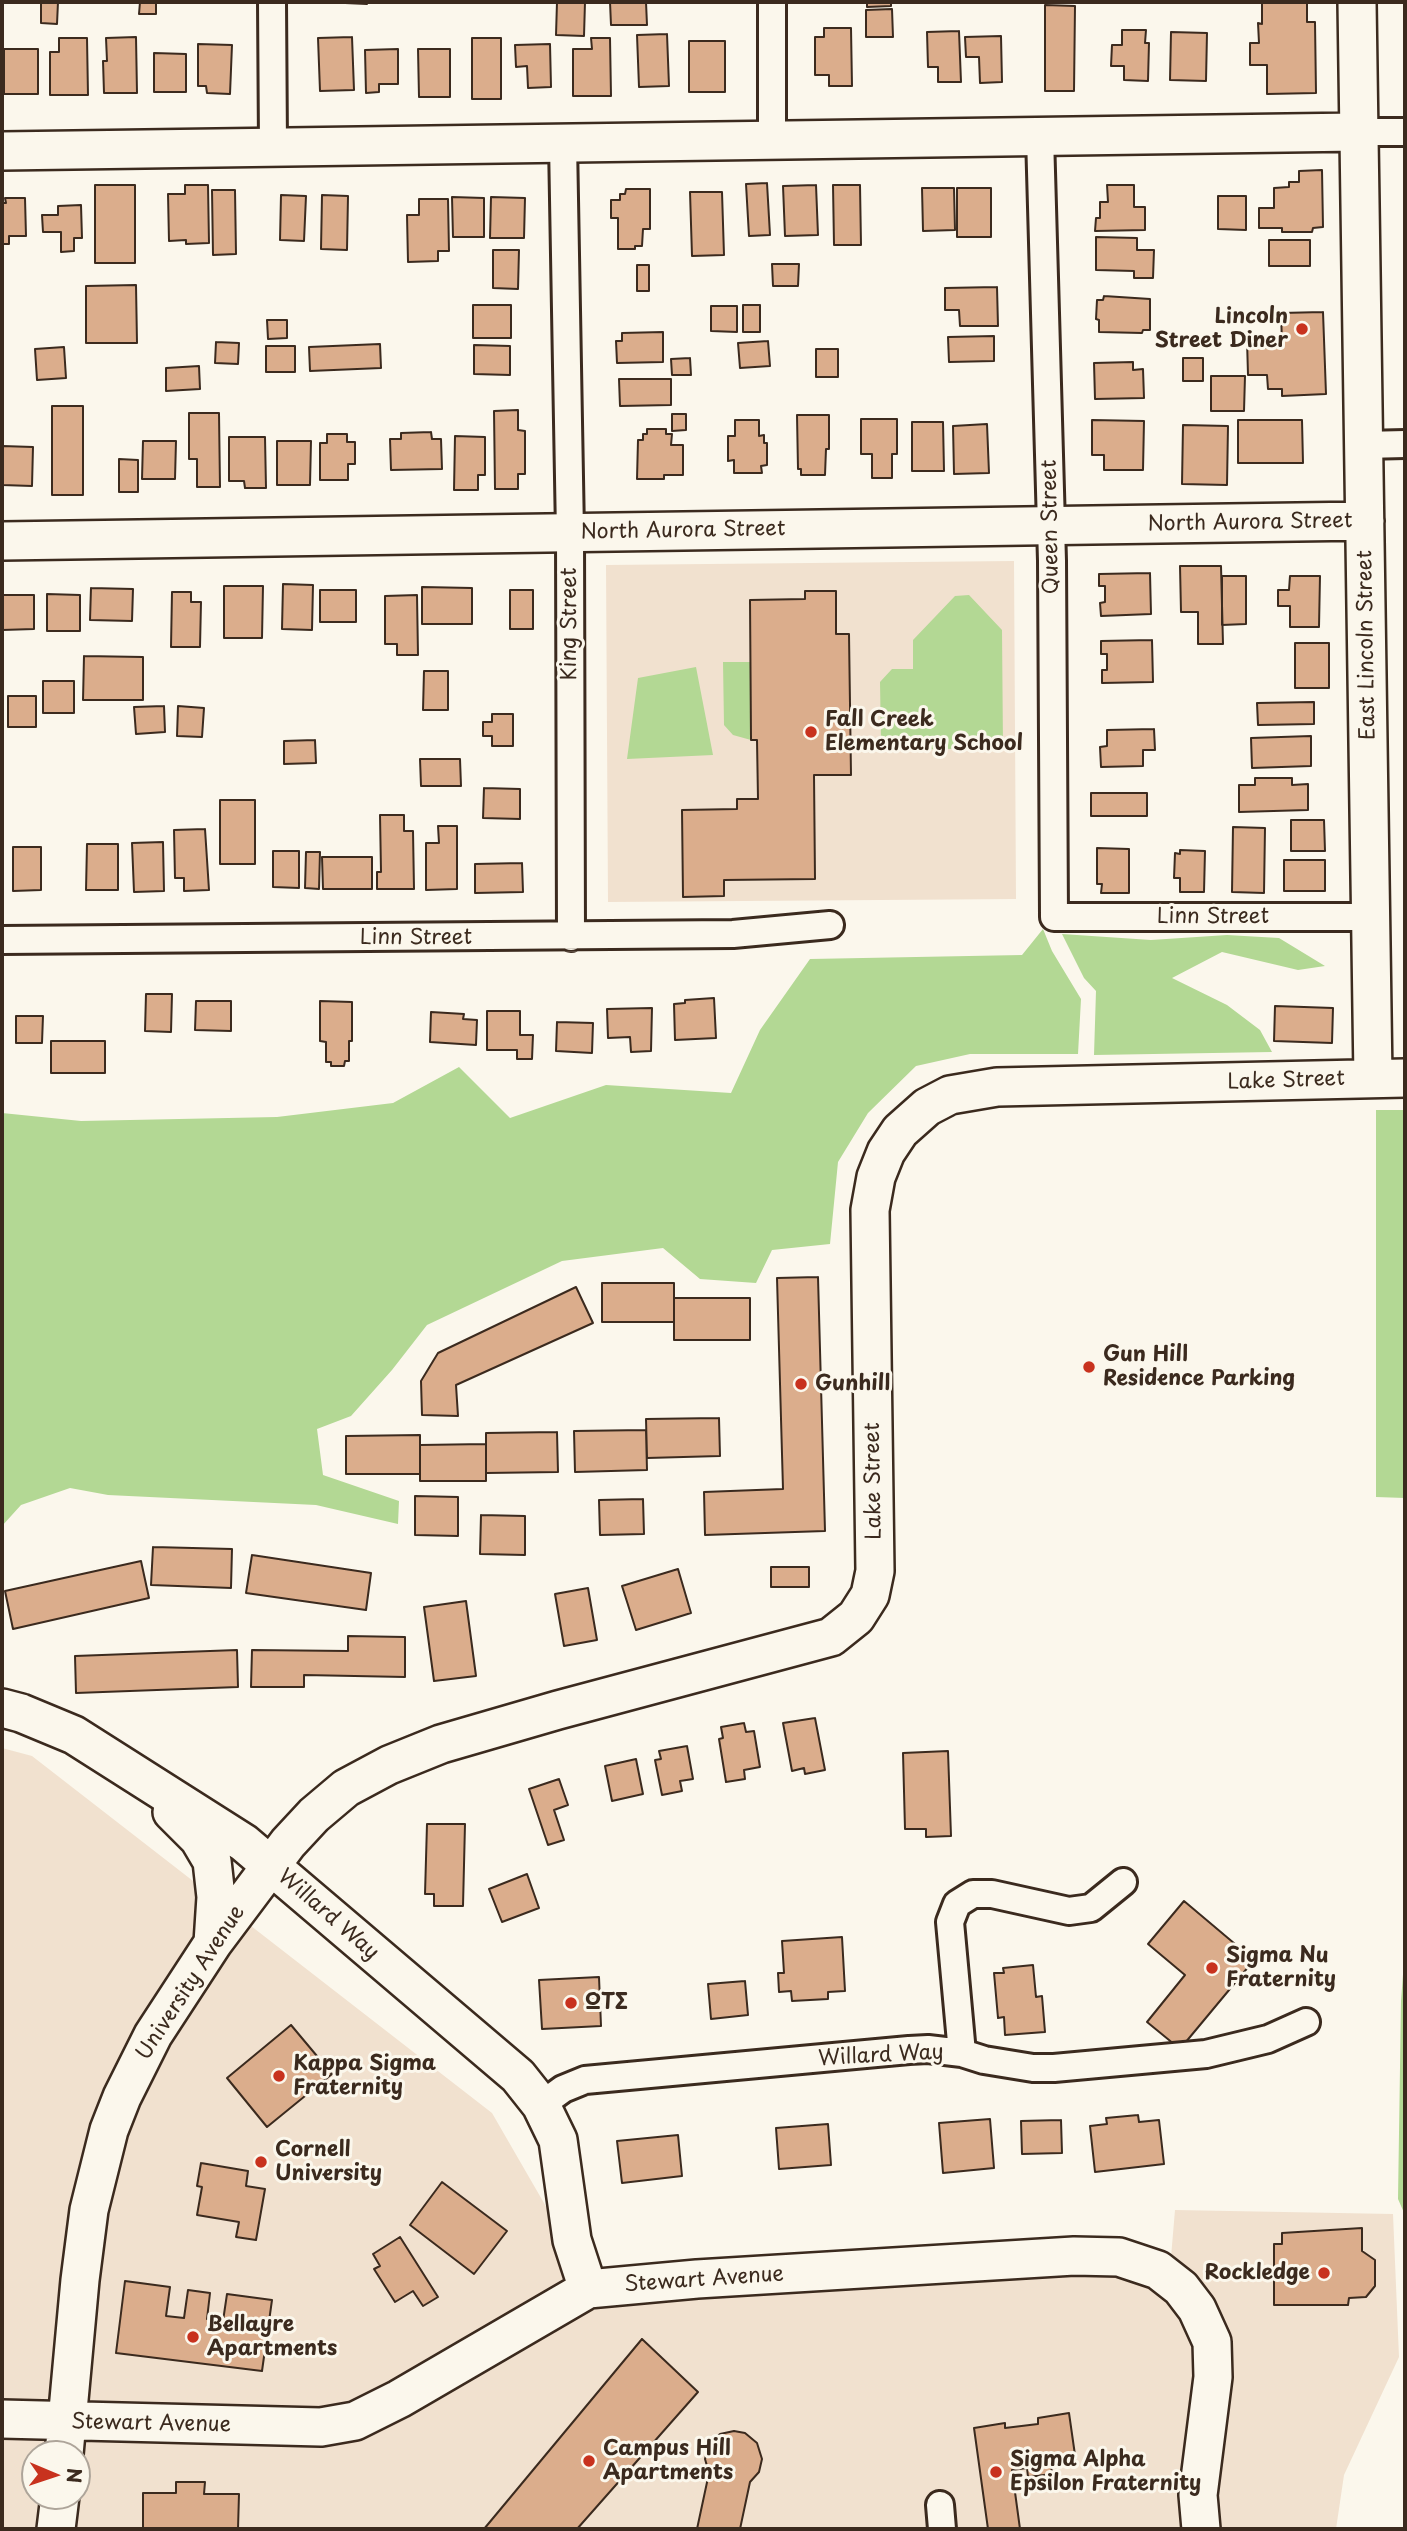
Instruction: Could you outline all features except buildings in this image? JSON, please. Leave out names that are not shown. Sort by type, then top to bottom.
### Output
[{"type":"street","points":[[272,2],[273,146]]},
{"type":"street","points":[[772,2],[772,139]]},
{"type":"street","name":"East Lincoln Street","points":[[1356,2],[1372,917],[1389,1078]]},
{"type":"street","points":[[2,150],[1405,132]]},
{"type":"street","name":"Queen Street","points":[[1040,136],[1051,526],[1054,917]]},
{"type":"street","name":"King Street","points":[[563,143],[570,533],[571,937]]},
{"type":"street","points":[[1364,445],[1405,444]]},
{"type":"street","name":"North Aurora Street","points":[[2,541],[1365,521]]},
{"type":"street","name":"Linn Street","points":[[1054,917],[1372,917]]},
{"type":"street","name":"Linn Street","points":[[2,940],[571,937],[733,934],[830,925]]},
{"type":"street","name":"Lake Street","points":[[270,1866],[314,1815],[346,1788],[389,1765],[441,1744],[519,1721],[831,1637],[856,1618],[870,1595],[875,1571],[870,1210],[876,1177],[886,1152],[900,1131],[928,1107],[950,1095],[997,1087],[1389,1078]]},
{"type":"street","points":[[2,1708],[66,1730],[244,1843],[270,1866]]},
{"type":"street","points":[[120,1764],[184,1821],[212,1861],[216,1897],[213,1944]]},
{"type":"street","name":"University Avenue","points":[[66,2438],[85,2241],[93,2187],[103,2147],[122,2097],[153,2035],[213,1944],[270,1866]]},
{"type":"street","name":"Willard Way","points":[[270,1866],[518,2076],[541,2105],[558,2140],[572,2240],[588,2290]]},
{"type":"street","points":[[962,2053],[950,1922],[957,1904],[973,1894],[992,1894],[1069,1911],[1090,1908],[1122,1882]]},
{"type":"street","name":"Willard Way","points":[[541,2105],[565,2088],[585,2080],[909,2050],[962,2053],[996,2062],[1054,2068],[1206,2054],[1268,2039],[1306,2022]]},
{"type":"street","name":"Stewart Avenue","points":[[2,2418],[66,2438],[321,2427],[355,2421],[399,2399],[588,2290],[697,2279],[1073,2256],[1119,2257],[1158,2270],[1181,2288],[1197,2309],[1212,2342],[1213,2376],[1198,2496],[1201,2529]]},
{"type":"street","points":[[56,2529],[58,2510]]},
{"type":"shaded area","name":"Fall Creek Elementary School","points":[[1014,561],[1016,899],[608,902],[606,565]]},
{"type":"shaded area","name":"Cornell University","points":[[2,1748],[32,1756],[492,2113],[589,2281],[1170,2269],[1175,2210],[1393,2214],[1399,2357],[1344,2475],[1336,2529],[2,2529]]},
{"type":"green space","points":[[969,595],[1002,630],[1003,748],[887,750],[881,743],[880,682],[892,669],[913,669],[913,640],[955,596]]},
{"type":"green space","points":[[723,662],[751,662],[751,740],[733,735],[724,725]]},
{"type":"green space","points":[[696,667],[713,755],[627,759],[638,678]]},
{"type":"green space","points":[[1043,929],[1052,951],[1081,999],[1078,1054],[970,1054],[916,1066],[868,1113],[838,1162],[830,1244],[772,1250],[756,1283],[700,1279],[663,1248],[562,1261],[427,1325],[351,1416],[317,1429],[323,1475],[399,1501],[398,1524],[316,1505],[108,1495],[70,1488],[21,1505],[2,1526],[2,1113],[81,1121],[277,1117],[393,1103],[459,1067],[510,1118],[606,1085],[731,1093],[760,1030],[810,959],[1022,955]]},
{"type":"green space","points":[[1062,934],[1151,940],[1227,935],[1279,938],[1325,966],[1298,970],[1222,952],[1172,978],[1227,1005],[1260,1030],[1272,1052],[1094,1055],[1096,991],[1084,978]]},
{"type":"green space","points":[[1376,1110],[1405,1110],[1405,1498],[1376,1497]]},
{"type":"green space","points":[[1405,1948],[1405,2215],[1398,2199],[1401,2001]]},
{"type":"place","name":"Lincoln Street Diner","points":[[1302,329]]},
{"type":"place","name":"Fall Creek Elementary School","points":[[811,732]]},
{"type":"place","name":"Gun Hill Residence Parking","points":[[1089,1367]]},
{"type":"place","name":"Gunhill","points":[[801,1384]]},
{"type":"place","name":"Sigma Nu Fraternity","points":[[1212,1968]]},
{"type":"place","name":"ΩΤΣ","points":[[571,2003]]},
{"type":"place","name":"Kappa Sigma Fraternity","points":[[279,2076]]},
{"type":"place","name":"Cornell University","points":[[261,2162]]},
{"type":"place","name":"Rockledge","points":[[1324,2273]]},
{"type":"place","name":"Bellayre Apartments","points":[[193,2337]]},
{"type":"place","name":"Campus Hill Apartments","points":[[589,2461]]},
{"type":"place","name":"Sigma Alpha Epsilon Fraternity","points":[[996,2472]]}]
